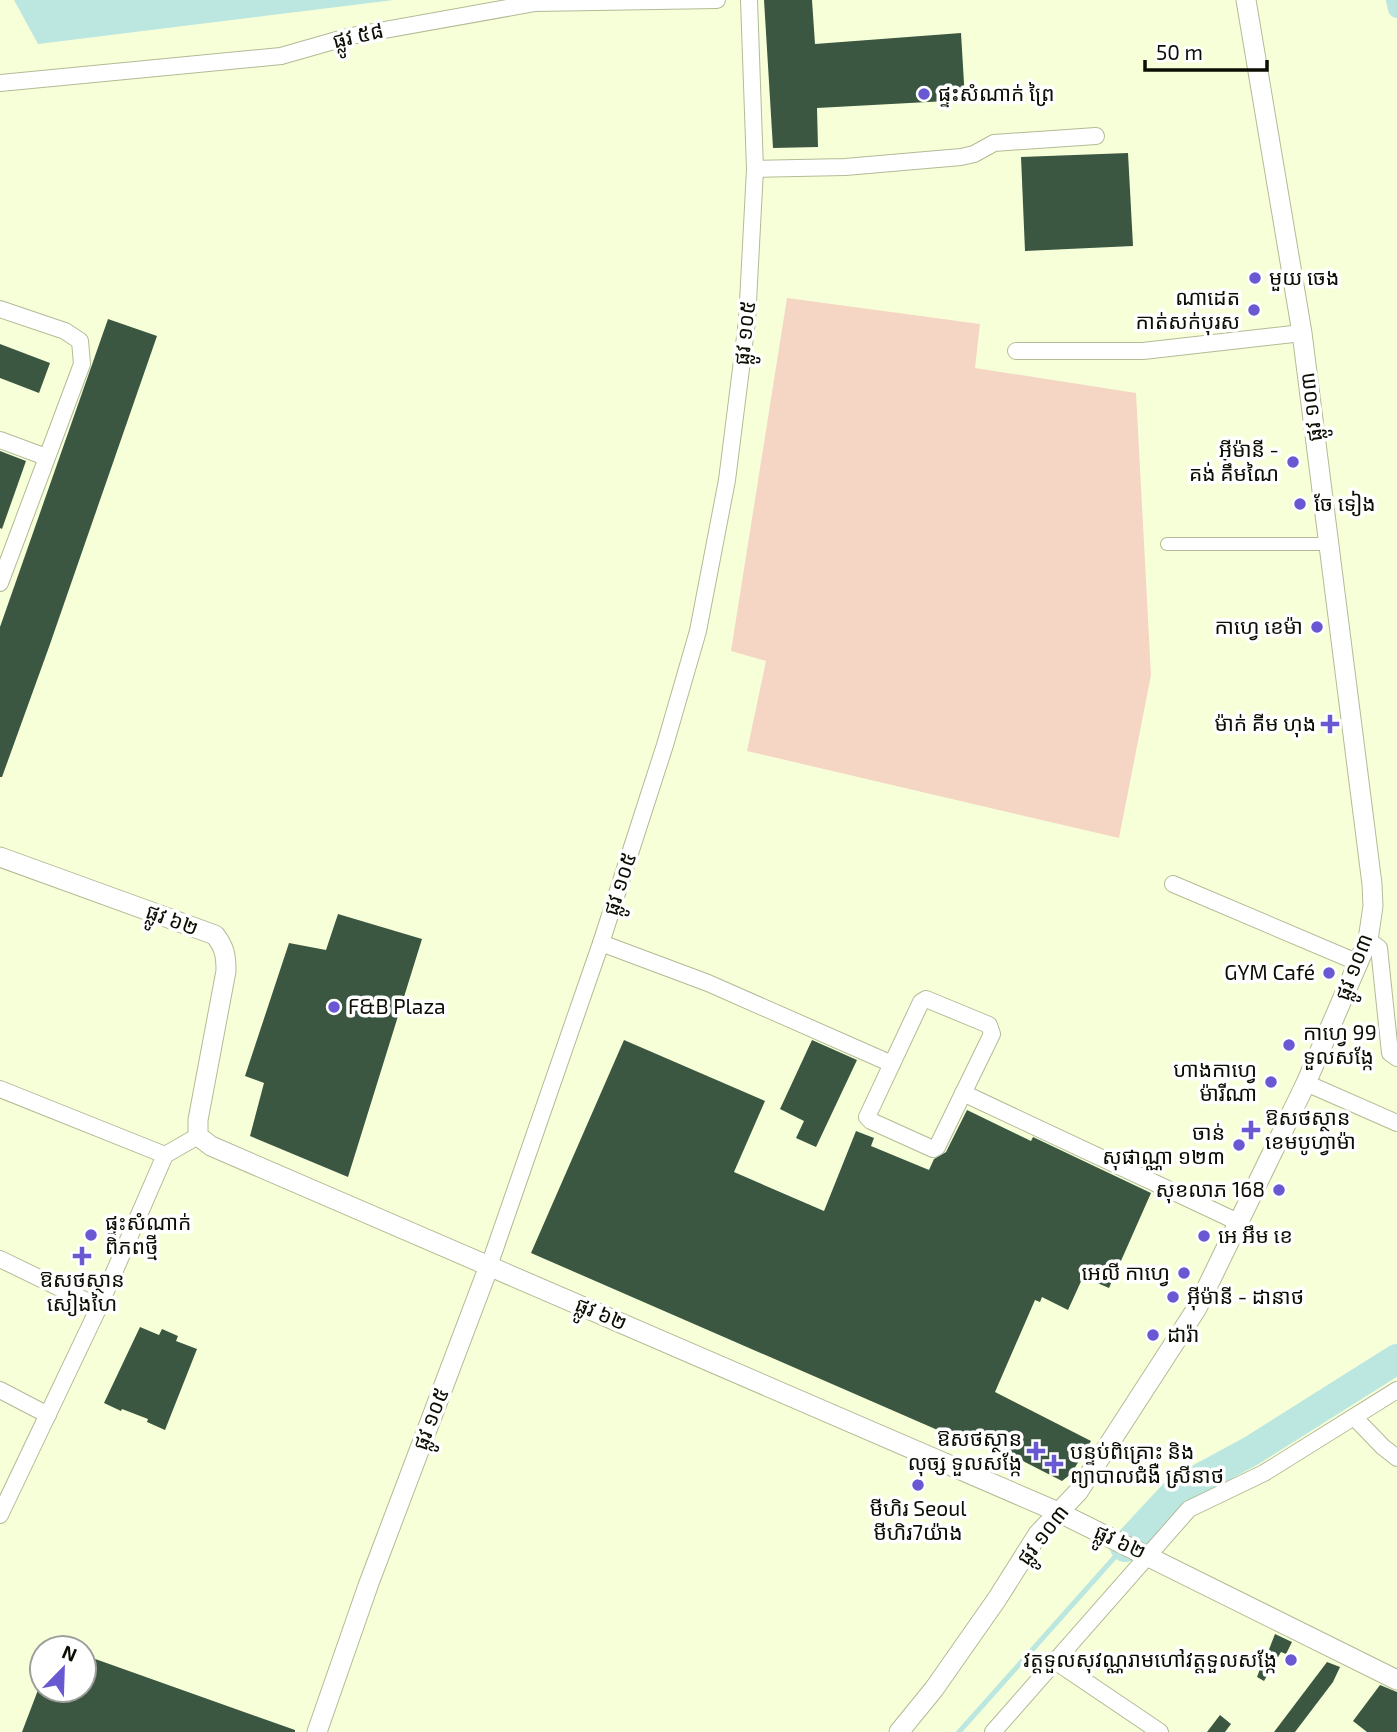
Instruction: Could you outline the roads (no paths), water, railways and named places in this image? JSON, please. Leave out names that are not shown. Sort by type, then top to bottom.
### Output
[{"type":"street","name":"ផ្លូវ ៥៨","points":[[0,83],[281,56],[363,34],[535,4],[717,0]]},
{"type":"street","name":"ផ្លូវ ១០៥","points":[[317,1732],[369,1583],[489,1266],[601,943],[665,745],[700,617],[727,480],[747,321],[755,169],[749,0]]},
{"type":"street","name":"ផ្លូវ ១០៣","points":[[899,1732],[997,1599],[1038,1534],[1078,1492],[1197,1308],[1306,1083],[1368,940],[1373,906],[1372,884],[1302,333],[1247,0]]},
{"type":"street","points":[[755,169],[845,167],[961,157],[974,154],[993,142],[1097,136]]},
{"type":"street","points":[[0,309],[65,331],[80,341],[82,364],[2,573]]},
{"type":"street","points":[[1016,351],[1143,351],[1302,333]]},
{"type":"street","points":[[0,440],[46,457]]},
{"type":"street","points":[[1167,544],[1327,544]]},
{"type":"street","name":"ផ្លូវ ៦២","points":[[0,857],[215,935],[226,955],[226,971],[198,1120],[198,1136],[211,1146],[1058,1512],[1397,1680]]},
{"type":"street","points":[[1173,884],[1359,963]]},
{"type":"street","points":[[1368,940],[1379,948],[1390,1053],[1397,1058]]},
{"type":"street","points":[[601,943],[708,983],[892,1064]]},
{"type":"street","points":[[926,999],[992,1028],[992,1034],[963,1093],[937,1147],[928,1148],[867,1117],[921,1002],[926,999]]},
{"type":"street","points":[[1306,1083],[1397,1123]]},
{"type":"street","points":[[0,1089],[165,1155]]},
{"type":"street","points":[[963,1093],[1238,1222]]},
{"type":"street","points":[[0,1516],[6,1488],[48,1415],[99,1307],[165,1155],[198,1136]]},
{"type":"street","points":[[0,1259],[99,1307]]},
{"type":"street","points":[[0,1390],[48,1415]]},
{"type":"street","points":[[993,1732],[1055,1661],[1142,1552],[1189,1509],[1264,1473],[1397,1390]]},
{"type":"street","points":[[1354,1418],[1397,1458]]},
{"type":"street","points":[[1055,1661],[1160,1732]]},
{"type":"water","points":[[14,0],[394,0],[38,44]]},
{"type":"waterway","points":[[1395,0],[1397,9]]},
{"type":"waterway","points":[[1125,1547],[1177,1491],[1251,1451],[1397,1359]]},
{"type":"waterway","points":[[959,1732],[1122,1549]]},
{"type":"place","name":"ផ្ទះសំណាក់ ព្រៃ","points":[[924,94]]},
{"type":"place","name":"មួយ ចេង","points":[[1255,278]]},
{"type":"place","name":"ណាដេត កាត់សក់បុរស","points":[[1254,310]]},
{"type":"place","name":"អ៊ីម៉ានី - គង់ គឹមណៃ","points":[[1293,462]]},
{"type":"place","name":"ចែ ទៀង","points":[[1300,504]]},
{"type":"place","name":"កាហ្វេ ខេម៉ា","points":[[1317,627]]},
{"type":"place","name":"ម៉ាក់ គីម ហុង","points":[[1330,724]]},
{"type":"place","name":"GYM Café","points":[[1329,973]]},
{"type":"place","name":"F&B Plaza","points":[[334,1007]]},
{"type":"place","name":"កាហ្វេ 99 ទួលសង្កែ","points":[[1289,1045]]},
{"type":"place","name":"ហាងកាហ្វេ ម៉ារីណា","points":[[1271,1082]]},
{"type":"place","name":"ឱសថស្ថាន ខេមបូហ្វាម៉ា","points":[[1251,1130]]},
{"type":"place","name":"ចាន់ សុផាណ្ណា ១២៣","points":[[1239,1145]]},
{"type":"place","name":"សុខលាភ 168","points":[[1279,1190]]},
{"type":"place","name":"ផ្ទះសំណាក់ ពិភពថ្មី","points":[[91,1235]]},
{"type":"place","name":"អេ អឹម ខេ","points":[[1204,1236]]},
{"type":"place","name":"ឱសថស្ថាន សៀងហៃ","points":[[82,1256]]},
{"type":"place","name":"អេលី កាហ្វេ","points":[[1184,1273]]},
{"type":"place","name":"អ៊ីម៉ានី - ដានាថ","points":[[1173,1297]]},
{"type":"place","name":"ដារ៉ា","points":[[1153,1335]]},
{"type":"place","name":"ឱសថស្ថាន លុច្ស ទួលសង្កែ","points":[[1036,1451]]},
{"type":"place","name":"បន្ទប់ពិគ្រោះ និង ព្យាបាលជំងឺ ស្រីនាថ","points":[[1054,1464]]},
{"type":"place","name":"មីហិរ Seoul មីហិរ7យ៉ាង","points":[[918,1485]]},
{"type":"place","name":"វត្តទួលសុវណ្ណរាមហៅវត្តទួលសង្កែ","points":[[1291,1660]]}]
